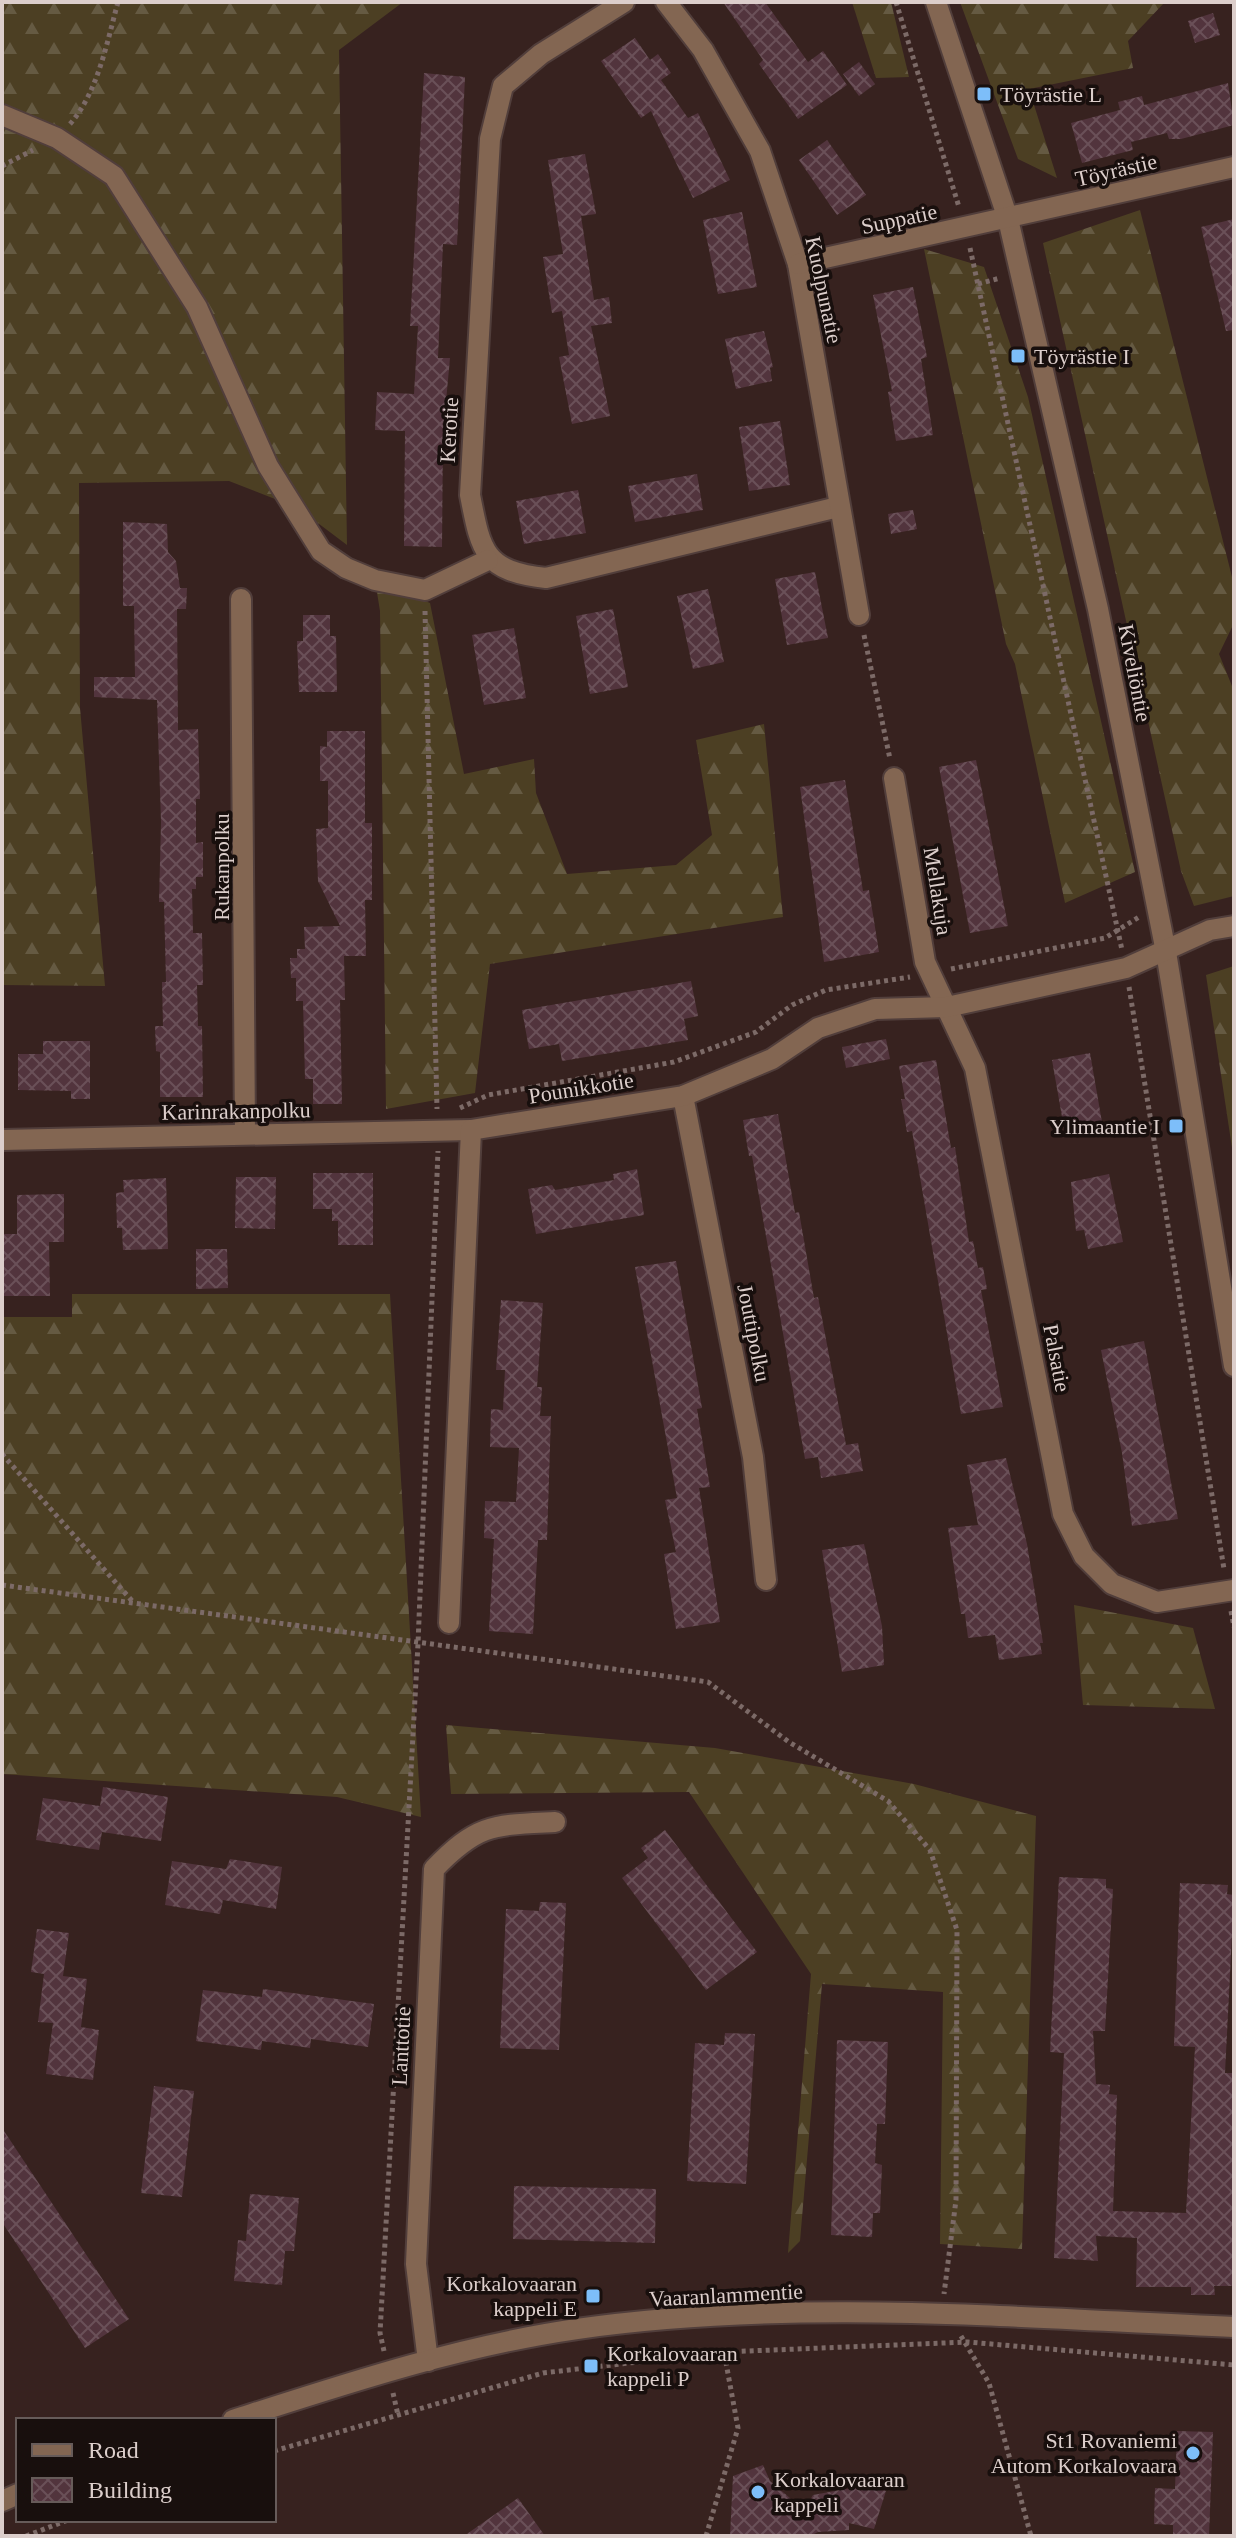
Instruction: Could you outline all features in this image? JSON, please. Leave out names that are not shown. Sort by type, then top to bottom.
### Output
[{"type":"street","name":"Kerotie","points":[[488,560],[478,536],[470,495],[490,139],[503,86],[541,54],[624,2]]},
{"type":"street","name":"Kuolpunatie","points":[[666,2],[703,50],[760,151],[798,264],[859,615]]},
{"type":"street","name":"Kiveliöntie","points":[[936,2],[1008,219],[1098,609],[1166,952],[1234,1366]]},
{"type":"street","points":[[2,115],[57,138],[114,176],[154,234],[197,307],[268,466],[321,551],[346,568],[375,580],[425,590],[488,560],[516,575],[546,578],[838,507]]},
{"type":"street","name":"Töyrästie","points":[[1008,219],[1234,167]]},
{"type":"street","name":"Suppatie","points":[[798,264],[1008,219]]},
{"type":"street","name":"Rukanpolku","points":[[241,599],[245,1134]]},
{"type":"street","name":"Mellakuja","points":[[894,778],[925,962],[947,1007]]},
{"type":"street","name":"Pounikkotie","points":[[471,1130],[683,1096],[772,1059],[818,1028],[875,1009],[947,1007],[1126,968],[1210,930],[1234,926]]},
{"type":"street","name":"Palsatie","points":[[947,1007],[975,1068],[1063,1514],[1084,1556],[1112,1584],[1157,1602],[1231,1590]]},
{"type":"street","name":"Jouttipolku","points":[[683,1096],[753,1457],[766,1580]]},
{"type":"street","points":[[449,1623],[471,1130]]},
{"type":"street","name":"Karinrakanpolku","points":[[2,1140],[471,1130]]},
{"type":"street","name":"Lanttotie","points":[[428,2361],[416,2264],[434,1869],[463,1839],[497,1824],[555,1822]]},
{"type":"street","name":"Vaaranlammentie","points":[[239,2418],[428,2361],[576,2330],[655,2322],[869,2313],[1234,2327]]},
{"type":"path","points":[[2,166],[57,138],[80,112],[103,57],[118,2]]},
{"type":"path","points":[[896,2],[966,229],[1126,968],[1231,1590],[1234,1627]]},
{"type":"path","points":[[398,2415],[380,2333],[418,1644],[437,1131],[425,590]]},
{"type":"path","points":[[859,615],[894,778]]},
{"type":"path","points":[[2,1454],[134,1603]]},
{"type":"path","points":[[2,1585],[708,1682],[789,1742],[888,1801],[930,1850],[957,1930],[956,2200],[941,2314],[968,2342],[989,2383],[1031,2536]]},
{"type":"path","points":[[276,2450],[543,2373],[724,2352],[968,2342],[1234,2365]]},
{"type":"path","points":[[706,2536],[738,2428],[724,2352]]},
{"type":"path","points":[[26,2536],[63,2522]]},
{"type":"green space","points":[[2,2],[403,2],[339,50],[347,545],[298,508],[229,481],[79,483],[80,708],[105,986],[2,985]]},
{"type":"green space","points":[[852,2],[891,2],[909,77],[876,78]]},
{"type":"green space","points":[[960,2],[1169,2],[1164,3],[1128,41],[1133,68],[1029,89],[1057,178],[1018,159]]},
{"type":"green space","points":[[1140,210],[1234,585],[1234,623],[1219,654],[1234,691],[1234,896],[1194,906],[1181,871],[1043,243]]},
{"type":"green space","points":[[924,249],[984,267],[1028,397],[1135,872],[1065,903],[1015,664],[1006,644]]},
{"type":"green space","points":[[375,580],[430,603],[464,774],[534,759],[536,793],[567,874],[676,865],[712,835],[696,740],[764,724],[783,917],[490,964],[475,1093],[386,1109],[380,611]]},
{"type":"green space","points":[[1234,966],[1234,1161],[1206,975]]},
{"type":"green space","points":[[72,1294],[390,1294],[421,1817],[337,1797],[2,1774],[2,1317],[72,1317]]},
{"type":"green space","points":[[1074,1605],[1193,1628],[1215,1709],[1083,1705]]},
{"type":"green space","points":[[446,1725],[715,1748],[914,1784],[1036,1816],[1022,2249],[940,2244],[943,1992],[822,1984],[800,2241],[788,2253],[811,1974],[689,1792],[451,1794]]},
{"type":"building","points":[[723,2],[765,2],[808,62],[823,51],[847,85],[798,119],[759,64],[763,60]]},
{"type":"building","points":[[1213,13],[1220,35],[1195,43],[1188,21]]},
{"type":"building","points":[[635,38],[650,60],[658,54],[671,73],[661,80],[688,118],[698,113],[730,180],[693,198],[651,111],[641,118],[601,61]]},
{"type":"building","points":[[859,62],[875,84],[859,96],[843,74]]},
{"type":"building","points":[[424,73],[465,77],[457,245],[443,244],[438,358],[450,358],[443,434],[442,547],[404,546],[405,431],[375,430],[377,392],[414,394],[418,326],[410,326]]},
{"type":"building","points":[[1228,83],[1234,125],[1181,139],[1169,139],[1167,133],[1131,142],[1133,150],[1082,163],[1071,123],[1120,110],[1118,102],[1142,96],[1144,105]]},
{"type":"building","points":[[827,140],[866,195],[837,215],[799,160]]},
{"type":"building","points":[[585,154],[596,214],[581,216],[594,300],[609,297],[612,323],[591,326],[610,416],[572,424],[559,357],[569,355],[562,311],[552,313],[543,257],[563,254],[548,160]]},
{"type":"building","points":[[742,212],[757,287],[718,294],[703,220]]},
{"type":"building","points":[[1234,219],[1234,330],[1226,331],[1201,227]]},
{"type":"building","points":[[913,287],[927,357],[921,359],[933,435],[896,441],[888,392],[892,391],[873,295]]},
{"type":"building","points":[[764,331],[773,367],[770,368],[772,381],[736,389],[725,339]]},
{"type":"building","points":[[780,421],[790,485],[749,491],[739,427]]},
{"type":"building","points":[[697,474],[703,510],[635,522],[628,486]]},
{"type":"building","points":[[578,490],[586,533],[524,544],[516,501]]},
{"type":"building","points":[[913,510],[917,529],[891,534],[888,514]]},
{"type":"building","points":[[123,522],[167,524],[168,552],[176,561],[180,588],[187,588],[186,609],[177,609],[178,730],[198,729],[200,799],[196,799],[196,843],[203,842],[203,877],[196,877],[196,889],[192,889],[193,933],[202,933],[203,985],[197,985],[198,1026],[202,1026],[203,1097],[160,1097],[160,1052],[156,1051],[155,1026],[163,1026],[162,982],[166,982],[164,902],[159,902],[161,822],[157,700],[94,697],[94,677],[135,677],[134,606],[123,606]]},
{"type":"building","points":[[815,572],[828,638],[787,645],[775,579]]},
{"type":"building","points":[[708,589],[724,662],[693,669],[677,596]]},
{"type":"building","points":[[613,609],[628,687],[590,694],[576,616]]},
{"type":"building","points":[[303,615],[330,615],[330,636],[336,636],[337,692],[299,692],[297,641],[303,641]]},
{"type":"building","points":[[514,628],[526,698],[484,705],[472,635]]},
{"type":"building","points":[[327,731],[365,731],[365,823],[372,823],[372,900],[365,900],[366,956],[344,956],[345,1000],[340,1000],[342,1104],[313,1104],[313,1079],[305,1079],[303,1001],[296,1001],[296,978],[291,978],[290,958],[297,958],[297,949],[305,949],[304,927],[340,926],[318,881],[316,829],[328,828],[328,781],[320,781],[320,746],[327,747]]},
{"type":"building","points":[[976,760],[1008,926],[970,933],[939,767]]},
{"type":"building","points":[[845,780],[863,891],[869,890],[879,952],[824,962],[800,787]]},
{"type":"building","points":[[691,981],[698,1016],[684,1019],[688,1040],[562,1061],[559,1044],[529,1049],[522,1010]]},
{"type":"building","points":[[886,1039],[890,1059],[846,1068],[842,1047]]},
{"type":"building","points":[[43,1041],[90,1041],[90,1099],[71,1099],[71,1091],[18,1090],[18,1054],[43,1054]]},
{"type":"building","points":[[1090,1053],[1103,1128],[1065,1134],[1052,1060]]},
{"type":"building","points":[[936,1060],[951,1148],[955,1147],[969,1242],[973,1241],[978,1268],[983,1267],[987,1289],[981,1290],[1003,1407],[961,1414],[912,1131],[907,1132],[901,1099],[905,1099],[899,1066]]},
{"type":"building","points":[[778,1114],[795,1213],[799,1212],[814,1298],[818,1297],[846,1445],[858,1443],[863,1471],[821,1478],[818,1457],[805,1459],[743,1120]]},
{"type":"building","points":[[637,1169],[644,1215],[536,1234],[528,1189],[552,1185],[555,1190],[614,1180],[613,1174]]},
{"type":"building","points":[[313,1173],[373,1173],[373,1245],[338,1245],[338,1221],[332,1221],[332,1209],[313,1209]]},
{"type":"building","points":[[1109,1174],[1123,1242],[1088,1249],[1084,1230],[1076,1231],[1071,1182]]},
{"type":"building","points":[[236,1177],[276,1177],[275,1229],[235,1228]]},
{"type":"building","points":[[166,1178],[168,1249],[123,1250],[122,1228],[117,1228],[116,1193],[124,1192],[123,1180]]},
{"type":"building","points":[[64,1194],[64,1242],[49,1242],[50,1296],[2,1296],[2,1234],[17,1234],[17,1195]]},
{"type":"building","points":[[196,1249],[227,1249],[228,1288],[196,1289]]},
{"type":"building","points":[[676,1261],[702,1408],[697,1409],[710,1487],[699,1488],[720,1622],[676,1629],[664,1554],[676,1552],[665,1500],[677,1498],[635,1267]]},
{"type":"building","points":[[501,1300],[543,1303],[537,1387],[542,1387],[540,1416],[551,1416],[547,1540],[538,1540],[533,1634],[489,1631],[494,1539],[484,1538],[485,1501],[516,1502],[519,1448],[490,1447],[491,1409],[503,1410],[505,1370],[496,1370]]},
{"type":"building","points":[[1144,1341],[1178,1519],[1132,1526],[1122,1453],[1101,1350]]},
{"type":"building","points":[[1006,1458],[1027,1544],[1043,1643],[1040,1643],[1042,1654],[999,1660],[995,1635],[968,1638],[965,1614],[961,1614],[948,1528],[978,1525],[967,1465]]},
{"type":"building","points":[[864,1544],[882,1626],[884,1665],[842,1672],[822,1550]]},
{"type":"building","points":[[103,1787],[168,1797],[161,1841],[102,1832],[99,1850],[36,1840],[43,1798],[100,1806]]},
{"type":"building","points":[[665,1830],[757,1952],[706,1990],[622,1878],[648,1858],[641,1848]]},
{"type":"building","points":[[230,1859],[282,1867],[276,1909],[223,1900],[220,1914],[165,1905],[172,1861],[226,1869]]},
{"type":"building","points":[[1059,1877],[1106,1879],[1106,1888],[1113,1889],[1105,2031],[1093,2031],[1096,2084],[1110,2085],[1109,2094],[1117,2095],[1113,2211],[1186,2213],[1195,2047],[1174,2046],[1180,1883],[1228,1885],[1227,1894],[1234,1895],[1225,2073],[1234,2073],[1234,2286],[1214,2286],[1215,2295],[1191,2295],[1191,2287],[1136,2287],[1137,2238],[1096,2236],[1098,2261],[1054,2258],[1064,2053],[1050,2052]]},
{"type":"building","points":[[540,1902],[566,1903],[559,2050],[500,2048],[506,1909],[539,1911]]},
{"type":"building","points":[[37,1929],[69,1933],[63,1976],[87,1979],[81,2027],[99,2030],[93,2080],[46,2074],[53,2023],[38,2022],[44,1974],[31,1972]]},
{"type":"building","points":[[263,1989],[374,2004],[368,2047],[311,2039],[310,2048],[262,2041],[261,2050],[196,2041],[203,1990],[262,1997]]},
{"type":"building","points":[[725,2033],[755,2034],[746,2184],[687,2181],[695,2043],[724,2045]]},
{"type":"building","points":[[837,2040],[888,2042],[885,2124],[877,2124],[875,2163],[882,2165],[880,2213],[873,2213],[872,2237],[831,2235]]},
{"type":"building","points":[[154,2086],[194,2091],[182,2197],[141,2193]]},
{"type":"building","points":[[2,2128],[129,2319],[85,2348],[2,2222]]},
{"type":"building","points":[[514,2186],[656,2189],[655,2243],[513,2239]]},
{"type":"building","points":[[250,2194],[299,2198],[294,2251],[285,2251],[282,2285],[234,2281],[238,2240],[246,2241]]},
{"type":"building","points":[[1177,2431],[1213,2432],[1209,2536],[1173,2536],[1173,2525],[1154,2524],[1155,2488],[1175,2489]]},
{"type":"building","points":[[763,2465],[770,2481],[804,2510],[813,2495],[862,2486],[886,2491],[874,2529],[849,2523],[849,2530],[818,2532],[810,2536],[730,2536],[733,2476]]},
{"type":"building","points":[[518,2498],[545,2536],[464,2536]]},
{"type":"place","name":"Töyrästie L","points":[[984,94]]},
{"type":"place","name":"Töyrästie I","points":[[1018,356]]},
{"type":"place","name":"Ylimaantie I","points":[[1176,1126]]},
{"type":"place","name":"Korkalovaaran kappeli E","points":[[593,2296]]},
{"type":"place","name":"Korkalovaaran kappeli P","points":[[591,2366]]},
{"type":"place","name":"St1 Rovaniemi Autom Korkalovaara","points":[[1193,2453]]},
{"type":"place","name":"Korkalovaaran kappeli","points":[[758,2492]]}]
